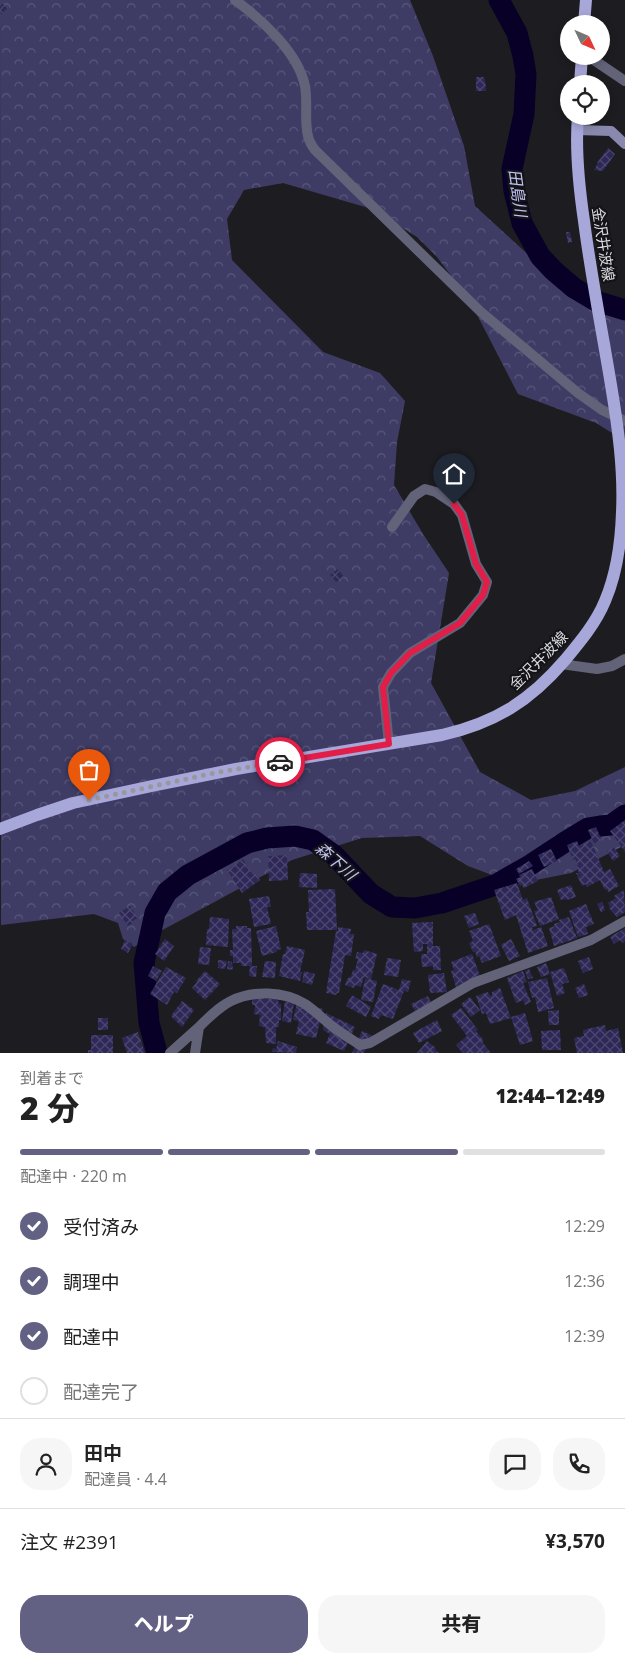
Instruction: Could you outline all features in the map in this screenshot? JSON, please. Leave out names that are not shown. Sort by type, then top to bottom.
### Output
[{"type":"main road","points":[[585,15],[586,0]]},
{"type":"main road","name":"金沢井波線","points":[[0,829],[37,814],[117,793],[236,769],[442,735],[485,723],[507,712],[532,694],[561,664],[586,633],[605,601],[618,559],[623,498],[621,419],[591,269],[578,180],[577,125]]},
{"type":"main road","points":[[577,130],[611,130],[625,144]]},
{"type":"street","points":[[235,0],[246,8],[285,46],[296,65],[305,85],[308,137],[315,150],[481,312],[578,393],[602,410],[621,419]]},
{"type":"street","points":[[601,65],[625,81]]},
{"type":"street","points":[[389,744],[383,687],[391,673],[410,653],[460,623],[483,595],[487,582],[476,564],[462,515],[454,504],[436,492],[425,489],[414,496],[392,527]]},
{"type":"street","points":[[561,664],[597,670],[625,660]]},
{"type":"street","points":[[170,1053],[216,1011],[232,1001],[269,993],[284,994],[304,1004],[360,1045],[370,1043],[473,983],[591,940],[625,920]]},
{"type":"street","points":[[196,1053],[198,1027]]},
{"type":"green space","points":[[0,0],[410,0],[433,56],[464,146],[475,206],[558,282],[625,314],[625,441],[596,423],[518,394],[470,301],[437,257],[417,237],[372,209],[283,183],[244,190],[227,219],[232,260],[323,352],[380,373],[405,401],[397,442],[394,485],[449,573],[431,683],[480,772],[531,800],[575,791],[625,767],[625,845],[571,873],[516,884],[468,866],[420,836],[362,838],[292,860],[134,947],[123,939],[118,923],[94,914],[1,925]]},
{"type":"building","points":[[3,3],[8,7],[1,15],[0,7]]},
{"type":"building","points":[[476,77],[484,77],[486,91],[476,91]]},
{"type":"building","points":[[608,148],[615,154],[603,171],[594,170],[597,163]]},
{"type":"building","points":[[566,232],[570,232],[572,242],[568,243]]},
{"type":"building","points":[[338,569],[344,577],[336,582],[330,575]]},
{"type":"building","points":[[625,820],[625,852],[610,831]]},
{"type":"building","points":[[596,827],[602,841],[594,844],[588,830]]},
{"type":"building","points":[[577,841],[579,846],[591,841],[604,872],[610,869],[619,886],[608,892],[600,880],[587,887],[586,884],[582,886],[576,873],[579,873],[576,865],[578,865],[575,859],[573,860],[567,845]]},
{"type":"building","points":[[613,846],[620,856],[613,861],[607,851]]},
{"type":"building","points":[[551,849],[557,861],[544,867],[538,855]]},
{"type":"building","points":[[287,855],[288,880],[269,881],[268,856]]},
{"type":"building","points":[[243,859],[252,873],[255,873],[260,880],[242,893],[227,870]]},
{"type":"building","points":[[529,861],[533,866],[519,874],[516,869]]},
{"type":"building","points":[[532,869],[538,881],[524,888],[522,885],[520,886],[516,879],[520,877],[519,875]]},
{"type":"building","points":[[300,873],[317,874],[317,888],[299,887]]},
{"type":"building","points":[[517,883],[523,900],[527,898],[537,926],[532,927],[533,930],[541,927],[548,946],[528,953],[516,915],[505,920],[494,890]]},
{"type":"building","points":[[571,885],[576,897],[561,900],[557,890]]},
{"type":"building","points":[[335,889],[337,930],[307,930],[306,912],[309,912],[308,890]]},
{"type":"building","points":[[624,890],[625,912],[617,917],[609,908],[608,903],[616,898],[614,896]]},
{"type":"building","points":[[269,896],[271,907],[267,907],[271,924],[254,927],[249,899]]},
{"type":"building","points":[[551,897],[559,919],[540,926],[534,911],[538,910],[534,902]]},
{"type":"building","points":[[602,902],[605,910],[601,912],[597,904]]},
{"type":"building","points":[[586,904],[594,924],[586,927],[588,934],[578,937],[569,911]]},
{"type":"building","points":[[130,906],[138,918],[128,926],[119,913]]},
{"type":"building","points":[[475,913],[479,924],[469,928],[464,916]]},
{"type":"building","points":[[210,917],[229,919],[228,947],[206,945]]},
{"type":"building","points":[[569,917],[577,938],[554,946],[549,928],[560,922],[559,920]]},
{"type":"building","points":[[433,922],[433,946],[440,946],[441,970],[433,970],[433,966],[422,967],[421,954],[427,954],[427,944],[423,944],[423,951],[414,952],[412,923]]},
{"type":"building","points":[[489,924],[501,956],[482,963],[479,956],[477,957],[475,952],[473,952],[469,943],[473,941],[469,931]]},
{"type":"building","points":[[236,926],[251,928],[252,966],[257,966],[256,977],[249,976],[250,966],[241,966],[241,963],[233,963],[233,956],[230,956],[230,950],[233,950],[232,929],[236,929]]},
{"type":"building","points":[[276,926],[281,949],[262,956],[256,931]]},
{"type":"building","points":[[338,927],[351,929],[350,934],[354,934],[351,956],[345,955],[339,993],[336,995],[326,993]]},
{"type":"building","points":[[625,928],[625,941],[623,943],[620,940],[614,944],[610,937]]},
{"type":"building","points":[[165,939],[174,946],[164,961],[155,954]]},
{"type":"building","points":[[511,939],[520,956],[509,961],[501,945]]},
{"type":"building","points":[[125,940],[133,944],[128,953],[121,949]]},
{"type":"building","points":[[287,946],[305,950],[300,981],[279,976],[283,954],[285,954]]},
{"type":"building","points":[[200,947],[211,948],[209,965],[198,964]]},
{"type":"building","points":[[364,950],[377,954],[371,979],[364,977],[361,987],[355,985],[354,988],[345,985],[353,970],[355,970],[358,959],[355,959],[357,952],[363,953]]},
{"type":"building","points":[[472,954],[480,976],[456,987],[451,971],[454,970],[451,962]]},
{"type":"building","points":[[589,957],[593,969],[583,973],[578,961]]},
{"type":"building","points":[[387,958],[401,960],[398,977],[384,975]]},
{"type":"building","points":[[218,960],[227,961],[225,969],[218,968]]},
{"type":"building","points":[[228,961],[232,962],[233,970],[227,969]]},
{"type":"building","points":[[265,961],[276,962],[275,978],[262,977]]},
{"type":"building","points":[[546,963],[550,974],[541,977],[537,967]]},
{"type":"building","points":[[153,966],[162,971],[156,981],[148,976]]},
{"type":"building","points":[[166,967],[186,978],[177,993],[174,992],[167,1005],[150,994]]},
{"type":"building","points":[[564,968],[569,982],[562,984],[565,993],[557,996],[550,972]]},
{"type":"building","points":[[529,969],[533,978],[528,979],[525,971]]},
{"type":"building","points":[[205,971],[220,984],[205,1000],[192,988]]},
{"type":"building","points":[[304,971],[315,974],[312,985],[302,982]]},
{"type":"building","points":[[523,971],[527,982],[523,983],[531,1002],[525,1005],[523,1000],[516,1003],[507,978]]},
{"type":"building","points":[[444,973],[447,992],[430,993],[428,975]]},
{"type":"building","points":[[365,978],[377,981],[373,1002],[361,1000]]},
{"type":"building","points":[[547,978],[554,1008],[538,1012],[535,997],[532,998],[528,982]]},
{"type":"building","points":[[402,979],[411,981],[408,992],[404,991],[393,1019],[381,1015],[379,1019],[371,1016],[383,984],[399,990]]},
{"type":"building","points":[[584,984],[588,995],[579,998],[575,988]]},
{"type":"building","points":[[500,988],[511,1018],[490,1024],[486,1013],[482,1014],[476,996],[488,992],[490,996],[492,992]]},
{"type":"building","points":[[252,991],[264,992],[264,999],[273,999],[281,994],[281,1000],[278,1000],[279,1004],[281,1004],[281,1020],[279,1020],[279,1027],[276,1027],[276,1044],[266,1043],[265,1027],[259,1026],[260,1015],[254,1014],[255,1005],[252,1005]]},
{"type":"building","points":[[286,994],[295,996],[291,1023],[282,1021]]},
{"type":"building","points":[[352,995],[371,1007],[366,1017],[346,1006]]},
{"type":"building","points":[[428,996],[431,1003],[415,1011],[411,1004]]},
{"type":"building","points":[[470,997],[480,1010],[471,1017],[461,1004]]},
{"type":"building","points":[[182,1001],[194,1010],[182,1027],[171,1016]]},
{"type":"building","points":[[297,1003],[323,1009],[316,1038],[296,1034],[299,1021],[293,1020]]},
{"type":"building","points":[[461,1008],[478,1030],[476,1031],[484,1041],[482,1042],[491,1053],[463,1053],[456,1045],[467,1036],[451,1015]]},
{"type":"building","points":[[559,1010],[559,1025],[549,1025],[548,1011]]},
{"type":"building","points":[[326,1013],[355,1027],[344,1051],[326,1043],[330,1034],[323,1030]]},
{"type":"building","points":[[525,1013],[533,1041],[520,1045],[511,1017]]},
{"type":"building","points":[[98,1018],[108,1018],[108,1030],[98,1030]]},
{"type":"building","points":[[437,1020],[442,1031],[419,1043],[413,1033]]},
{"type":"building","points":[[605,1025],[606,1031],[618,1028],[623,1053],[577,1053],[574,1038],[584,1036],[583,1030]]},
{"type":"building","points":[[560,1030],[561,1050],[542,1050],[541,1031]]},
{"type":"building","points":[[362,1031],[373,1036],[364,1053],[352,1053]]},
{"type":"building","points":[[138,1032],[145,1053],[127,1053],[122,1038]]},
{"type":"building","points":[[91,1035],[113,1035],[113,1053],[88,1053],[88,1050],[91,1050]]},
{"type":"building","points":[[278,1041],[297,1047],[296,1053],[272,1052],[273,1048],[276,1049]]},
{"type":"building","points":[[427,1041],[436,1048],[435,1050],[439,1053],[417,1053]]},
{"type":"waterway","name":"田島川","points":[[499,0],[517,33],[526,74],[524,114],[512,169],[514,191],[522,223],[540,256],[574,288],[596,301],[625,310]]},
{"type":"waterway","name":"森下川","points":[[157,1053],[149,1023],[144,963],[155,913],[167,892],[188,875],[247,843],[267,838],[295,836],[313,840],[334,855],[371,894],[392,907],[415,908],[442,903],[495,885],[588,828],[611,825],[625,815]]},
{"type":"way so far","points":[[89,800],[219,772],[280,762]]},
{"type":"route","points":[[280,762],[389,744],[383,687],[391,673],[410,653],[460,623],[483,595],[487,582],[476,564],[462,515],[454,504]]}]
